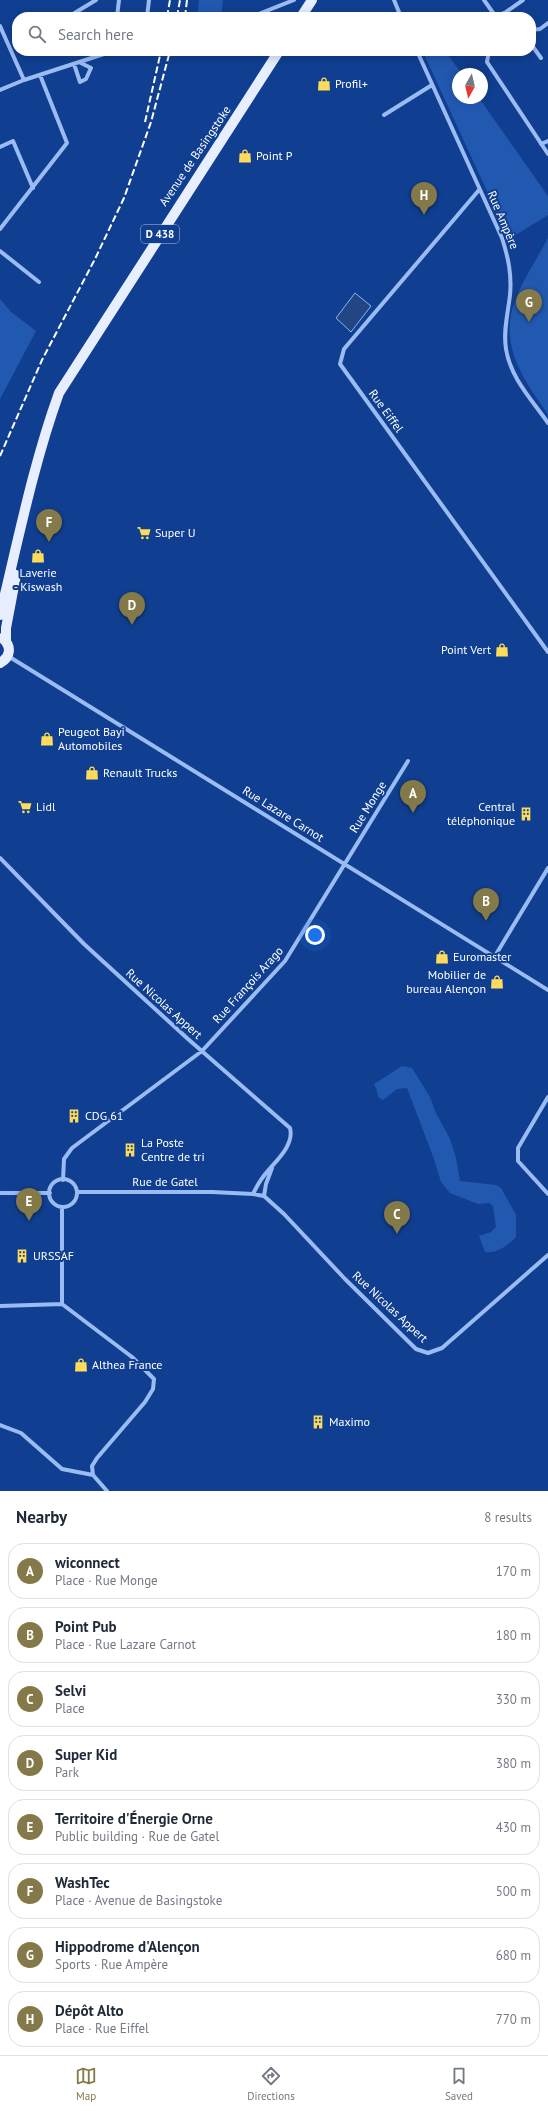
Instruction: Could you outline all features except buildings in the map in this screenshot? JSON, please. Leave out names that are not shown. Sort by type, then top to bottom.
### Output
[{"type":"main road","points":[[304,12],[311,0]]},
{"type":"main road","name":"Avenue de Basingstoke","points":[[0,615],[27,499],[58,393],[276,56]]},
{"type":"main road","name":"Avenue de Basingstoke","points":[[4,659],[9,649],[3,640],[49,420]]},
{"type":"street","points":[[76,12],[96,0]]},
{"type":"street","points":[[118,12],[119,0]]},
{"type":"street","points":[[148,12],[150,0]]},
{"type":"street","points":[[264,12],[294,0]]},
{"type":"street","points":[[394,0],[399,12]]},
{"type":"street","points":[[484,0],[492,12]]},
{"type":"street","points":[[506,12],[523,0]]},
{"type":"street","points":[[536,29],[548,23]]},
{"type":"street","points":[[0,26],[12,53]]},
{"type":"street","points":[[536,51],[541,58]]},
{"type":"street","points":[[13,56],[24,80]]},
{"type":"street","points":[[0,90],[24,80],[98,56]]},
{"type":"street","name":"Rue Ampère","points":[[419,56],[502,238],[509,258],[510,272],[505,326],[506,349],[511,368],[548,423]]},
{"type":"street","points":[[488,56],[487,62],[548,154]]},
{"type":"street","points":[[74,64],[80,82],[86,79],[91,68],[79,62]]},
{"type":"street","points":[[0,229],[67,143],[40,75]]},
{"type":"street","points":[[384,115],[432,85]]},
{"type":"street","points":[[541,144],[548,140]]},
{"type":"street","points":[[0,147],[13,141],[33,188]]},
{"type":"street","name":"Rue Eiffel","points":[[479,190],[344,349],[340,364],[548,652]]},
{"type":"street","points":[[0,251],[39,282]]},
{"type":"street","name":"Rue Lazare Carnot","points":[[4,659],[345,864],[548,990]]},
{"type":"street","name":"Rue Monge","points":[[345,864],[408,761]]},
{"type":"street","name":"Rue Nicolas Appert","points":[[0,858],[80,940],[202,1051],[290,1128],[292,1134],[290,1141],[273,1166],[262,1177],[254,1194]]},
{"type":"street","name":"Rue François Arago","points":[[63,1180],[64,1160],[72,1148],[202,1051],[285,961],[345,864]]},
{"type":"street","points":[[495,956],[548,868]]},
{"type":"street","points":[[548,1097],[518,1148],[517,1154],[518,1161],[548,1194]]},
{"type":"street","name":"Rue Nicolas Appert","points":[[273,1166],[266,1184],[264,1196],[284,1214],[341,1275],[416,1349],[428,1354],[442,1348],[548,1255]]},
{"type":"street","points":[[63,1180],[70,1181],[74,1185],[77,1192],[75,1200],[72,1204],[62,1207],[53,1202],[50,1193],[54,1183],[63,1180]]},
{"type":"street","name":"Rue de Gatel","points":[[77,1192],[254,1194]]},
{"type":"street","points":[[0,1193],[50,1193]]},
{"type":"street","points":[[254,1194],[264,1196]]},
{"type":"street","points":[[62,1207],[62,1304]]},
{"type":"street","points":[[0,1306],[62,1304],[132,1356],[154,1380],[153,1389],[145,1402],[97,1458],[92,1466],[93,1475],[107,1491]]},
{"type":"street","points":[[0,1425],[21,1433],[62,1469],[93,1475]]},
{"type":"shaded area","points":[[199,0],[223,0],[222,12],[198,12]]},
{"type":"shaded area","points":[[425,56],[449,56],[458,68],[452,68],[452,104],[483,104],[548,196],[548,215],[509,239]]},
{"type":"shaded area","points":[[548,238],[548,414],[530,388],[516,361],[510,332],[511,317],[518,293]]},
{"type":"shaded area","points":[[355,293],[371,306],[351,332],[336,318]]},
{"type":"shaded area","points":[[0,299],[11,312],[36,331],[0,399]]},
{"type":"shaded area","points":[[402,1066],[412,1068],[430,1097],[435,1111],[450,1139],[456,1158],[460,1181],[496,1185],[501,1188],[516,1215],[516,1237],[502,1248],[494,1252],[485,1252],[479,1236],[491,1232],[496,1227],[493,1206],[489,1203],[478,1204],[450,1193],[441,1182],[434,1159],[407,1088],[397,1089],[383,1100],[378,1097],[374,1084]]},
{"type":"railway","points":[[168,12],[170,0]]},
{"type":"railway","points":[[178,12],[180,0]]},
{"type":"railway","points":[[186,12],[187,0]]},
{"type":"railway","points":[[145,122],[160,56]]},
{"type":"railway","points":[[0,456],[42,360],[95,259],[124,198],[151,122],[169,56]]},
{"type":"place","name":"Profil+","points":[[324,84]]},
{"type":"place","name":"Point P","points":[[245,156]]},
{"type":"place","name":"Dépôt Alto","points":[[424,215]]},
{"type":"place","name":"Hippodrome d'Alençon","points":[[529,322]]},
{"type":"place","name":"Super U","points":[[144,533]]},
{"type":"place","name":"WashTec","points":[[49,542]]},
{"type":"place","name":"Laverie - Kiswash","points":[[38,556]]},
{"type":"place","name":"Super Kid","points":[[132,625]]},
{"type":"place","name":"Point Vert","points":[[502,650]]},
{"type":"place","name":"Peugeot Bayi Automobiles","points":[[47,739]]},
{"type":"place","name":"Renault Trucks","points":[[92,773]]},
{"type":"place","name":"Lidl","points":[[25,807]]},
{"type":"place","name":"wiconnect","points":[[413,813]]},
{"type":"place","name":"Central téléphonique","points":[[526,814]]},
{"type":"place","name":"Point Pub","points":[[486,921]]},
{"type":"place","name":"Euromaster","points":[[442,957]]},
{"type":"place","name":"Mobilier de bureau Alençon","points":[[497,982]]},
{"type":"place","name":"CDG 61","points":[[74,1116]]},
{"type":"place","name":"La Poste Centre de tri","points":[[130,1150]]},
{"type":"place","name":"Territoire d'Énergie Orne","points":[[29,1221]]},
{"type":"place","name":"Selvi","points":[[397,1234]]},
{"type":"place","name":"URSSAF","points":[[22,1256]]},
{"type":"place","name":"Althea France","points":[[81,1365]]},
{"type":"place","name":"Maximo","points":[[318,1422]]}]
